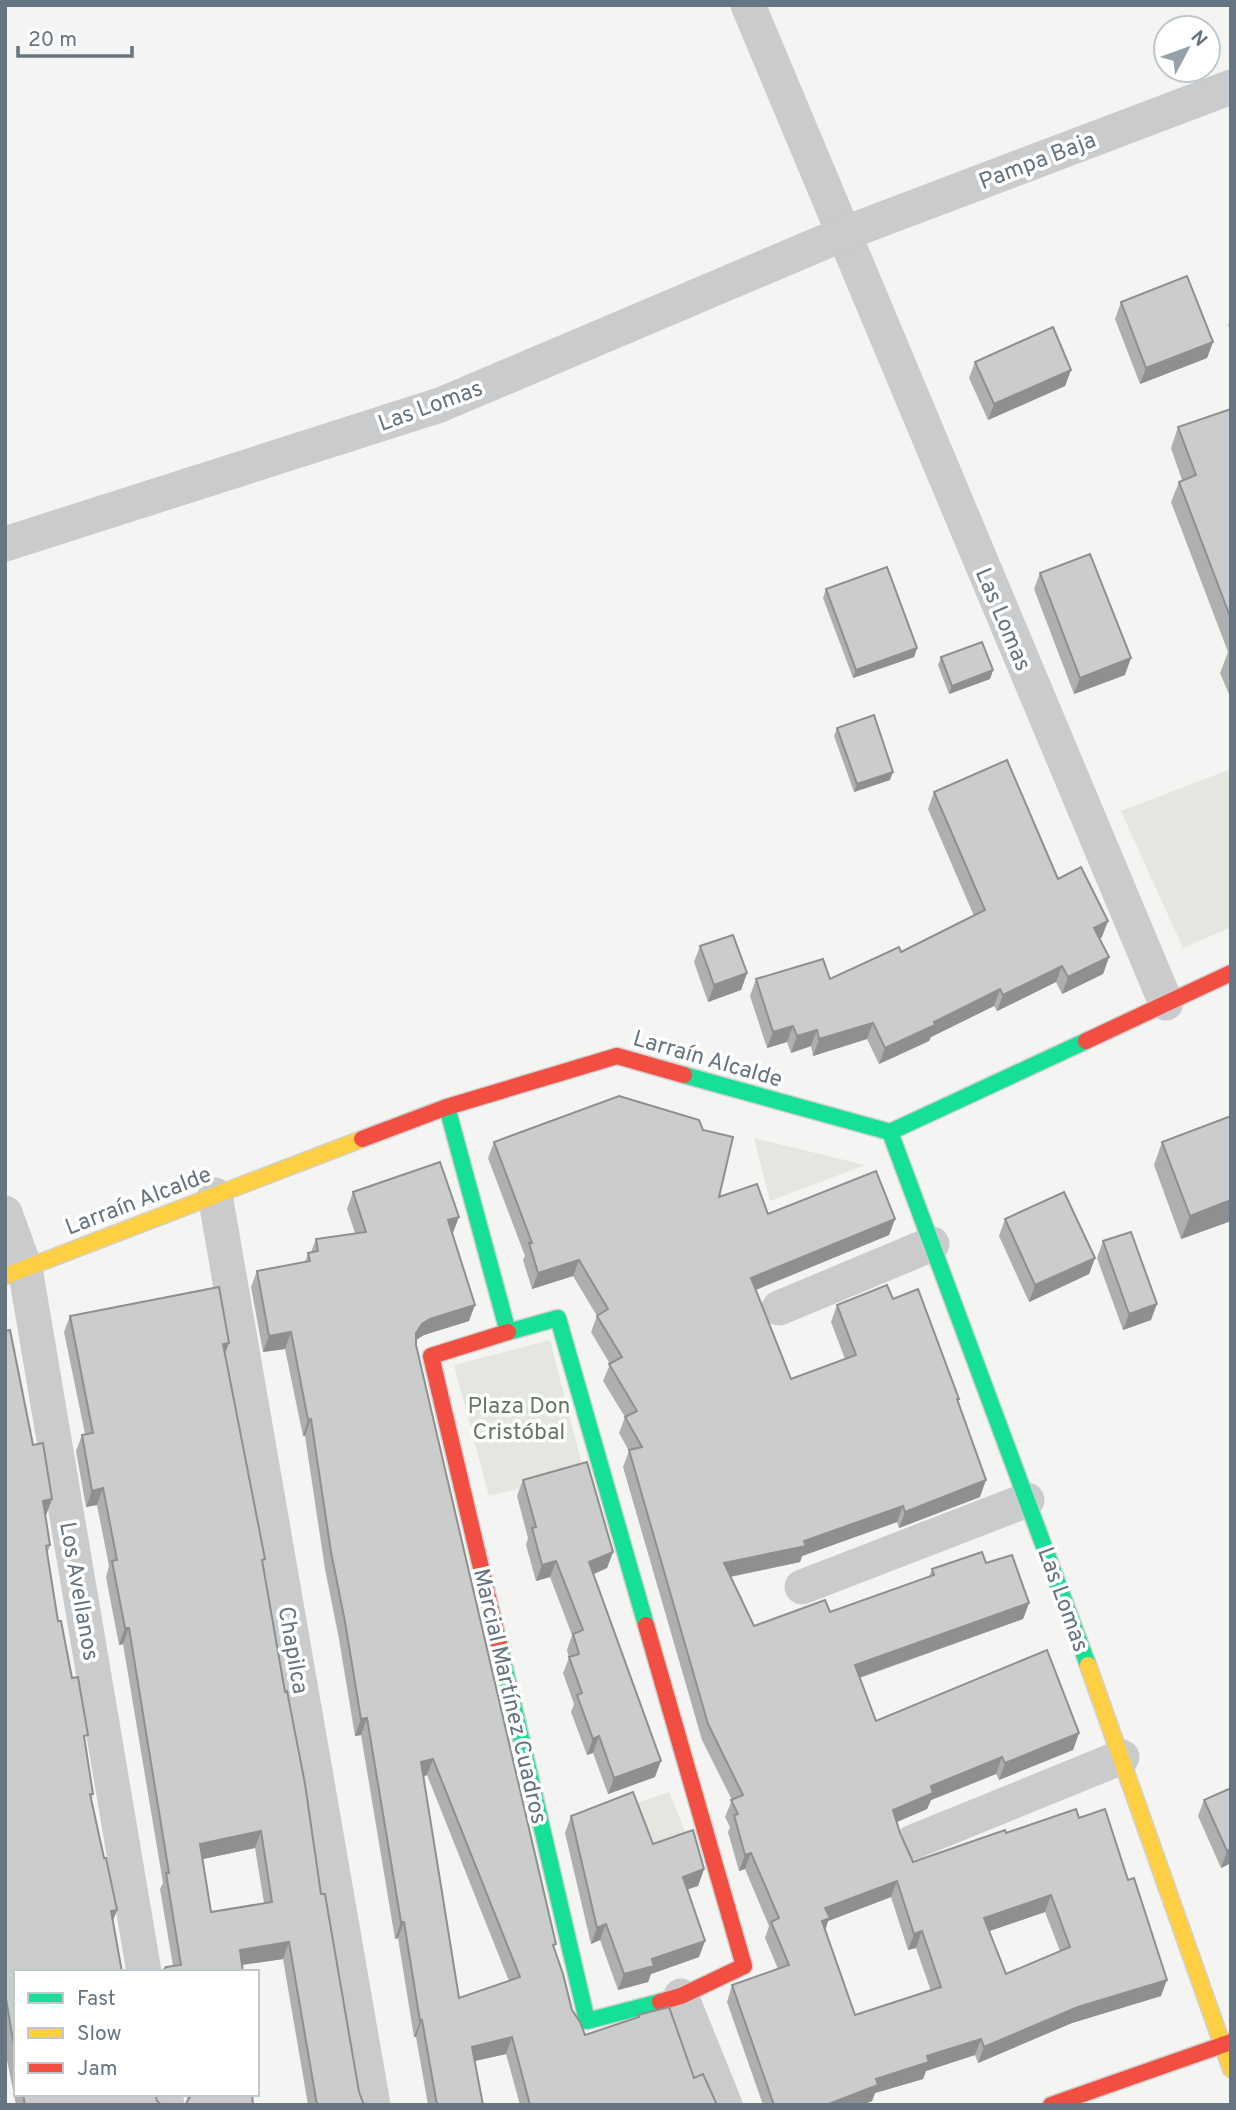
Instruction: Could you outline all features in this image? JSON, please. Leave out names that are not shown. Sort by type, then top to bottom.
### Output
[{"type":"street","name":"Las Lomas","points":[[748,5],[1166,1003]]},
{"type":"street","name":"Pampa Baja","points":[[843,234],[1231,86]]},
{"type":"street","name":"Las Lomas","points":[[5,544],[440,405],[843,234]]},
{"type":"street","points":[[890,1132],[1231,974]]},
{"type":"street","name":"Larraín Alcalde","points":[[15,1272],[447,1107],[617,1056],[890,1132]]},
{"type":"street","points":[[447,1107],[508,1332]]},
{"type":"street","name":"Las Lomas","points":[[890,1132],[1227,2043],[1231,2069]]},
{"type":"street","name":"Chapilca","points":[[215,1195],[373,2105]]},
{"type":"street","name":"Los Avellanos","points":[[5,1213],[144,1970]]},
{"type":"street","points":[[779,1308],[932,1244]]},
{"type":"street","name":"Marcial Martínez Cuadros","points":[[558,1318],[744,1966],[681,1996],[587,2021],[431,1356],[508,1332],[558,1318]]},
{"type":"street","points":[[802,1587],[1027,1500]]},
{"type":"street","points":[[913,1842],[1122,1757]]},
{"type":"street","points":[[681,1996],[725,2105]]},
{"type":"street","points":[[1051,2105],[1227,2043]]},
{"type":"green space","points":[[1231,769],[1231,927],[1183,948],[1121,811]]},
{"type":"green space","points":[[754,1138],[865,1165],[770,1201]]},
{"type":"green space","name":"Plaza Don Cristóbal","points":[[550,1340],[584,1472],[489,1496],[454,1365]]},
{"type":"green space","points":[[669,1792],[690,1843],[649,1853],[631,1805]]},
{"type":"building","points":[[1187,276],[1213,342],[1146,368],[1121,302]]},
{"type":"building","points":[[1053,327],[1071,370],[994,404],[975,362]]},
{"type":"building","points":[[1231,409],[1231,619],[1179,482],[1196,475],[1178,427]]},
{"type":"building","points":[[1090,554],[1131,658],[1080,678],[1040,573]]},
{"type":"building","points":[[887,567],[917,648],[856,670],[826,589]]},
{"type":"building","points":[[982,642],[993,670],[952,686],[941,657]]},
{"type":"building","points":[[874,715],[893,772],[857,784],[837,728]]},
{"type":"building","points":[[1007,760],[1058,879],[1081,867],[1108,921],[1094,928],[1109,957],[1068,977],[1062,966],[1003,995],[1000,989],[934,1022],[935,1025],[885,1048],[873,1023],[819,1039],[817,1030],[797,1036],[793,1026],[773,1032],[756,979],[823,959],[830,979],[899,947],[901,952],[985,910],[934,792]]},
{"type":"building","points":[[733,935],[747,973],[714,985],[700,946]]},
{"type":"building","points":[[619,1096],[699,1120],[703,1130],[733,1137],[719,1197],[757,1184],[768,1214],[876,1171],[895,1219],[751,1278],[791,1379],[856,1355],[837,1305],[887,1285],[893,1299],[918,1289],[986,1480],[905,1512],[903,1506],[804,1541],[806,1546],[724,1563],[754,1626],[825,1600],[830,1612],[934,1575],[932,1569],[982,1552],[986,1563],[1012,1555],[1029,1603],[855,1665],[876,1721],[1047,1650],[1079,1733],[1005,1763],[1002,1757],[931,1786],[933,1793],[893,1810],[900,1833],[913,1862],[1076,1809],[1079,1818],[1105,1809],[1128,1880],[1134,1878],[1167,1980],[1078,2007],[984,2047],[981,2039],[927,2056],[929,2062],[876,2079],[878,2085],[826,2105],[774,2105],[732,1985],[789,1965],[771,1922],[779,1918],[751,1853],[745,1855],[734,1815],[738,1814],[731,1800],[743,1795],[708,1724],[629,1450],[642,1447],[625,1417],[637,1411],[609,1364],[622,1357],[597,1316],[608,1309],[579,1260],[538,1273],[529,1243],[532,1243],[494,1142]],"holes":[[[897,1881],[914,1934],[922,1931],[941,1987],[855,2015],[822,1921],[830,1918],[825,1908]],[[1051,1895],[1070,1947],[1006,1974],[984,1918]]]},
{"type":"building","points":[[1231,1116],[1231,1200],[1190,1216],[1162,1142]]},
{"type":"building","points":[[440,1162],[459,1217],[448,1220],[475,1305],[422,1324],[416,1333],[416,1345],[556,1944],[553,1945],[572,2010],[585,2035],[639,2017],[638,2015],[669,2007],[694,2078],[703,2074],[717,2105],[530,2105],[512,2037],[472,2047],[483,2105],[437,2105],[404,1922],[401,1922],[367,1718],[361,1719],[331,1552],[311,1419],[308,1420],[291,1332],[269,1336],[257,1271],[310,1261],[308,1253],[318,1251],[316,1239],[366,1232],[353,1192]],"holes":[[[433,1759],[520,1977],[459,1998],[421,1762]]]},
{"type":"building","points":[[1064,1192],[1095,1258],[1035,1285],[1005,1219]]},
{"type":"building","points":[[1131,1232],[1157,1304],[1129,1314],[1103,1241]]},
{"type":"building","points":[[219,1287],[229,1343],[223,1344],[265,1559],[262,1560],[285,1692],[287,1691],[305,1784],[321,1894],[325,1894],[359,2092],[364,2105],[317,2105],[289,1942],[240,1950],[243,1970],[164,1970],[166,1967],[181,1965],[166,1873],[169,1873],[129,1628],[125,1628],[112,1561],[117,1560],[103,1488],[92,1491],[82,1435],[93,1433],[70,1316]],"holes":[[[261,1831],[272,1902],[211,1912],[200,1844]]]},
{"type":"building","points":[[10,1330],[33,1445],[43,1443],[52,1499],[43,1501],[50,1545],[46,1546],[58,1621],[61,1621],[72,1678],[78,1677],[88,1735],[84,1736],[93,1794],[90,1794],[117,1910],[111,1911],[122,1970],[14,1970],[14,2046],[5,1993],[5,1331]]},
{"type":"building","points":[[587,1462],[613,1552],[589,1562],[661,1761],[614,1778],[599,1736],[593,1739],[577,1695],[582,1693],[569,1657],[579,1654],[573,1634],[583,1630],[556,1561],[542,1565],[532,1528],[536,1527],[523,1480]]},
{"type":"building","points":[[1231,1788],[1231,1849],[1227,1851],[1204,1800]]},
{"type":"building","points":[[633,1792],[653,1844],[693,1830],[704,1869],[683,1877],[705,1941],[652,1959],[654,1966],[624,1974],[606,1924],[597,1928],[571,1816]]},
{"type":"building","points":[[23,2096],[156,2096],[162,2105],[25,2105]]},
{"type":"building","points":[[191,2096],[252,2096],[253,2105],[185,2105]]},
{"type":"traffic: fast","points":[[684,1075],[890,1132],[1086,1041]]},
{"type":"traffic: fast","points":[[447,1107],[508,1332],[558,1318],[646,1625]]},
{"type":"traffic: fast","points":[[890,1132],[1088,1665]]},
{"type":"traffic: fast","points":[[499,1644],[587,2021],[660,2002]]},
{"type":"traffic: slow","points":[[5,1276],[362,1139]]},
{"type":"traffic: slow","points":[[1088,1665],[1231,2069]]},
{"type":"traffic: jam","points":[[1086,1041],[1231,973]]},
{"type":"traffic: jam","points":[[362,1139],[447,1107],[617,1056],[684,1075]]},
{"type":"traffic: jam","points":[[499,1644],[431,1356],[508,1332]]},
{"type":"traffic: jam","points":[[646,1625],[744,1966],[681,1996],[660,2002]]},
{"type":"traffic: jam","points":[[1051,2105],[1231,2042]]}]
